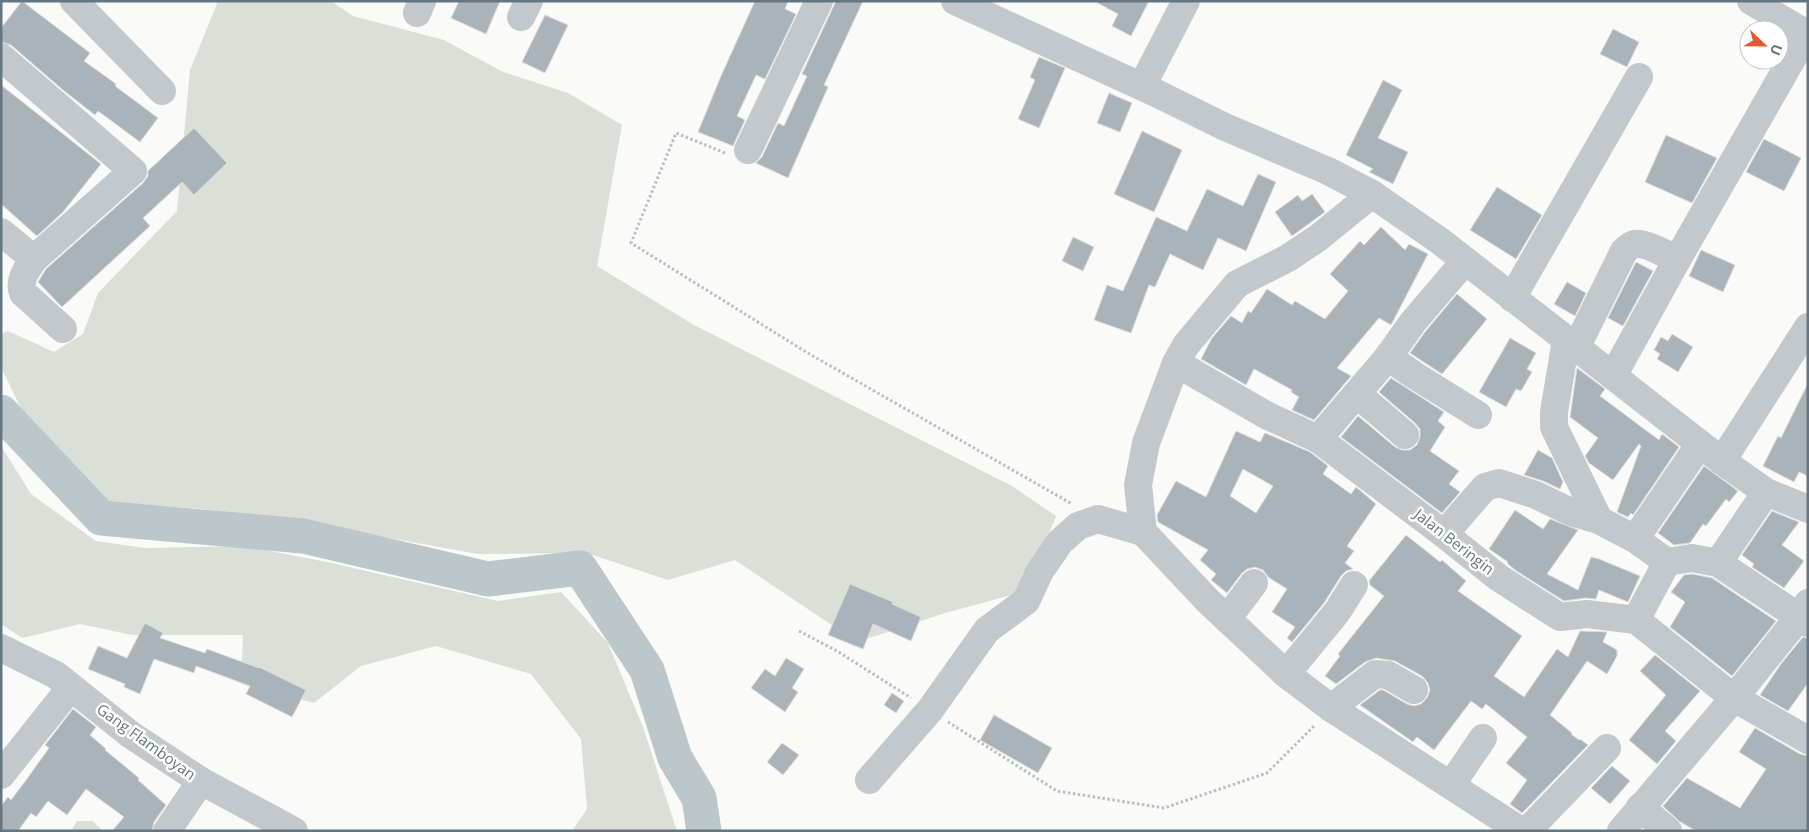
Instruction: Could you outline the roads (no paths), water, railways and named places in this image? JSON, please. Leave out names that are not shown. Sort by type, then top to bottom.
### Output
[{"type":"street","points":[[74,1],[162,91]]},
{"type":"street","points":[[748,150],[819,1]]},
{"type":"street","points":[[955,1],[1142,86],[1225,127],[1328,171],[1372,194],[1440,241],[1722,462],[1766,492],[1808,509]]},
{"type":"street","points":[[1142,86],[1186,1]]},
{"type":"street","points":[[1613,376],[1807,32],[1751,1]]},
{"type":"street","points":[[1,57],[133,171],[34,258],[22,277],[22,289],[30,299],[63,329]]},
{"type":"street","points":[[1512,298],[1639,77]]},
{"type":"street","points":[[1143,532],[1138,485],[1146,443],[1176,363],[1186,345],[1237,284],[1288,258],[1318,238],[1372,194]]},
{"type":"street","points":[[1,232],[34,258]]},
{"type":"street","points":[[1598,520],[1554,427],[1554,412],[1571,344],[1599,300],[1628,248],[1639,244],[1660,250],[1677,260]]},
{"type":"street","points":[[1318,439],[1388,357],[1413,322],[1465,261]]},
{"type":"street","points":[[1722,462],[1808,327]]},
{"type":"street","points":[[1388,357],[1478,414]]},
{"type":"street","name":"Jalan Beringin","points":[[1176,363],[1268,416],[1318,439],[1499,578],[1560,617],[1588,614],[1636,620]]},
{"type":"street","points":[[1357,394],[1405,435]]},
{"type":"street","points":[[1635,540],[1700,444]]},
{"type":"street","points":[[1444,534],[1485,487],[1499,483],[1536,495],[1571,512],[1598,520],[1635,540],[1667,562],[1692,558],[1718,563],[1805,614],[1620,831]]},
{"type":"street","points":[[1718,563],[1766,492]]},
{"type":"street","points":[[869,780],[930,710],[987,630],[1026,602],[1040,571],[1060,542],[1078,526],[1098,519],[1143,532],[1227,619],[1286,674],[1331,708],[1521,831]]},
{"type":"street","points":[[1667,562],[1636,620],[1734,698],[1808,740]]},
{"type":"street","points":[[1227,619],[1254,583]]},
{"type":"street","points":[[1286,674],[1337,612],[1354,585]]},
{"type":"street","name":"Gang Flamboyan","points":[[1,648],[56,675],[131,735],[201,781],[257,823],[294,831]]},
{"type":"street","points":[[1331,708],[1375,674],[1384,673],[1414,690]]},
{"type":"street","points":[[1,775],[71,687]]},
{"type":"street","points":[[1451,785],[1483,738]]},
{"type":"street","points":[[1527,831],[1607,748]]},
{"type":"street","points":[[167,831],[201,781]]},
{"type":"street","points":[[1640,807],[1668,831]]},
{"type":"waterway","points":[[1,412],[101,518],[303,536],[488,579],[580,568],[647,670],[675,758],[699,798],[704,831]]}]
